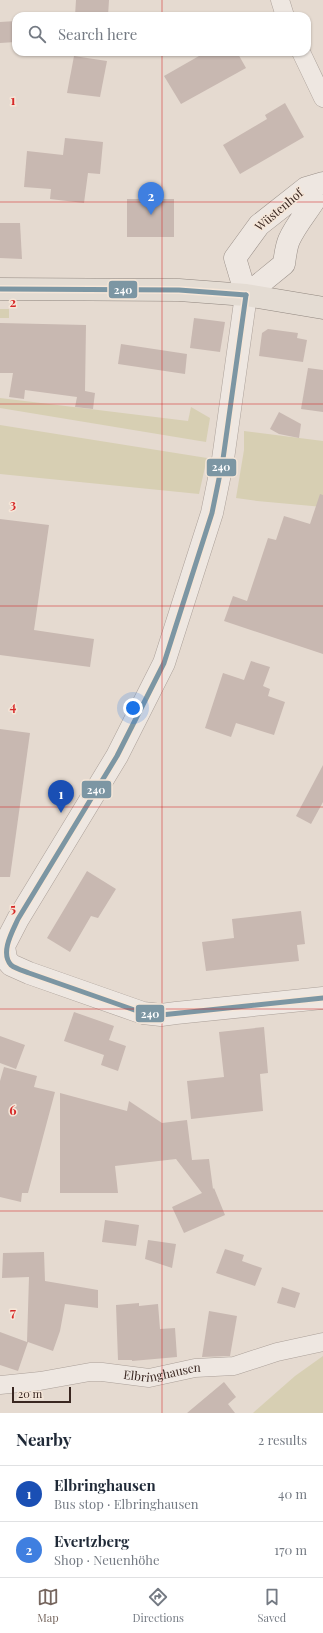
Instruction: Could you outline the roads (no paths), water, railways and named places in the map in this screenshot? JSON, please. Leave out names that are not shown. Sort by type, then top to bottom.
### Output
[{"type":"main road","points":[[0,289],[172,289],[246,296],[323,308]]},
{"type":"street","points":[[280,0],[284,12]]},
{"type":"street","points":[[303,56],[323,98]]},
{"type":"street","name":"Wüstenhof","points":[[323,184],[317,198],[306,212],[288,241],[284,264],[246,296],[235,258],[259,225],[306,188],[323,184]]},
{"type":"street","points":[[246,296],[224,458],[213,508],[164,663],[117,756],[5,942],[3,963],[143,1013],[152,1014],[176,1014],[323,998]]},
{"type":"street","name":"Elbringhausen","points":[[0,1385],[40,1381],[90,1372],[102,1372],[149,1378],[195,1368],[234,1366],[277,1352],[323,1342]]},
{"type":"place","name":"Evertzberg","points":[[151,215]]},
{"type":"place","name":"Elbringhausen","points":[[61,813]]}]
